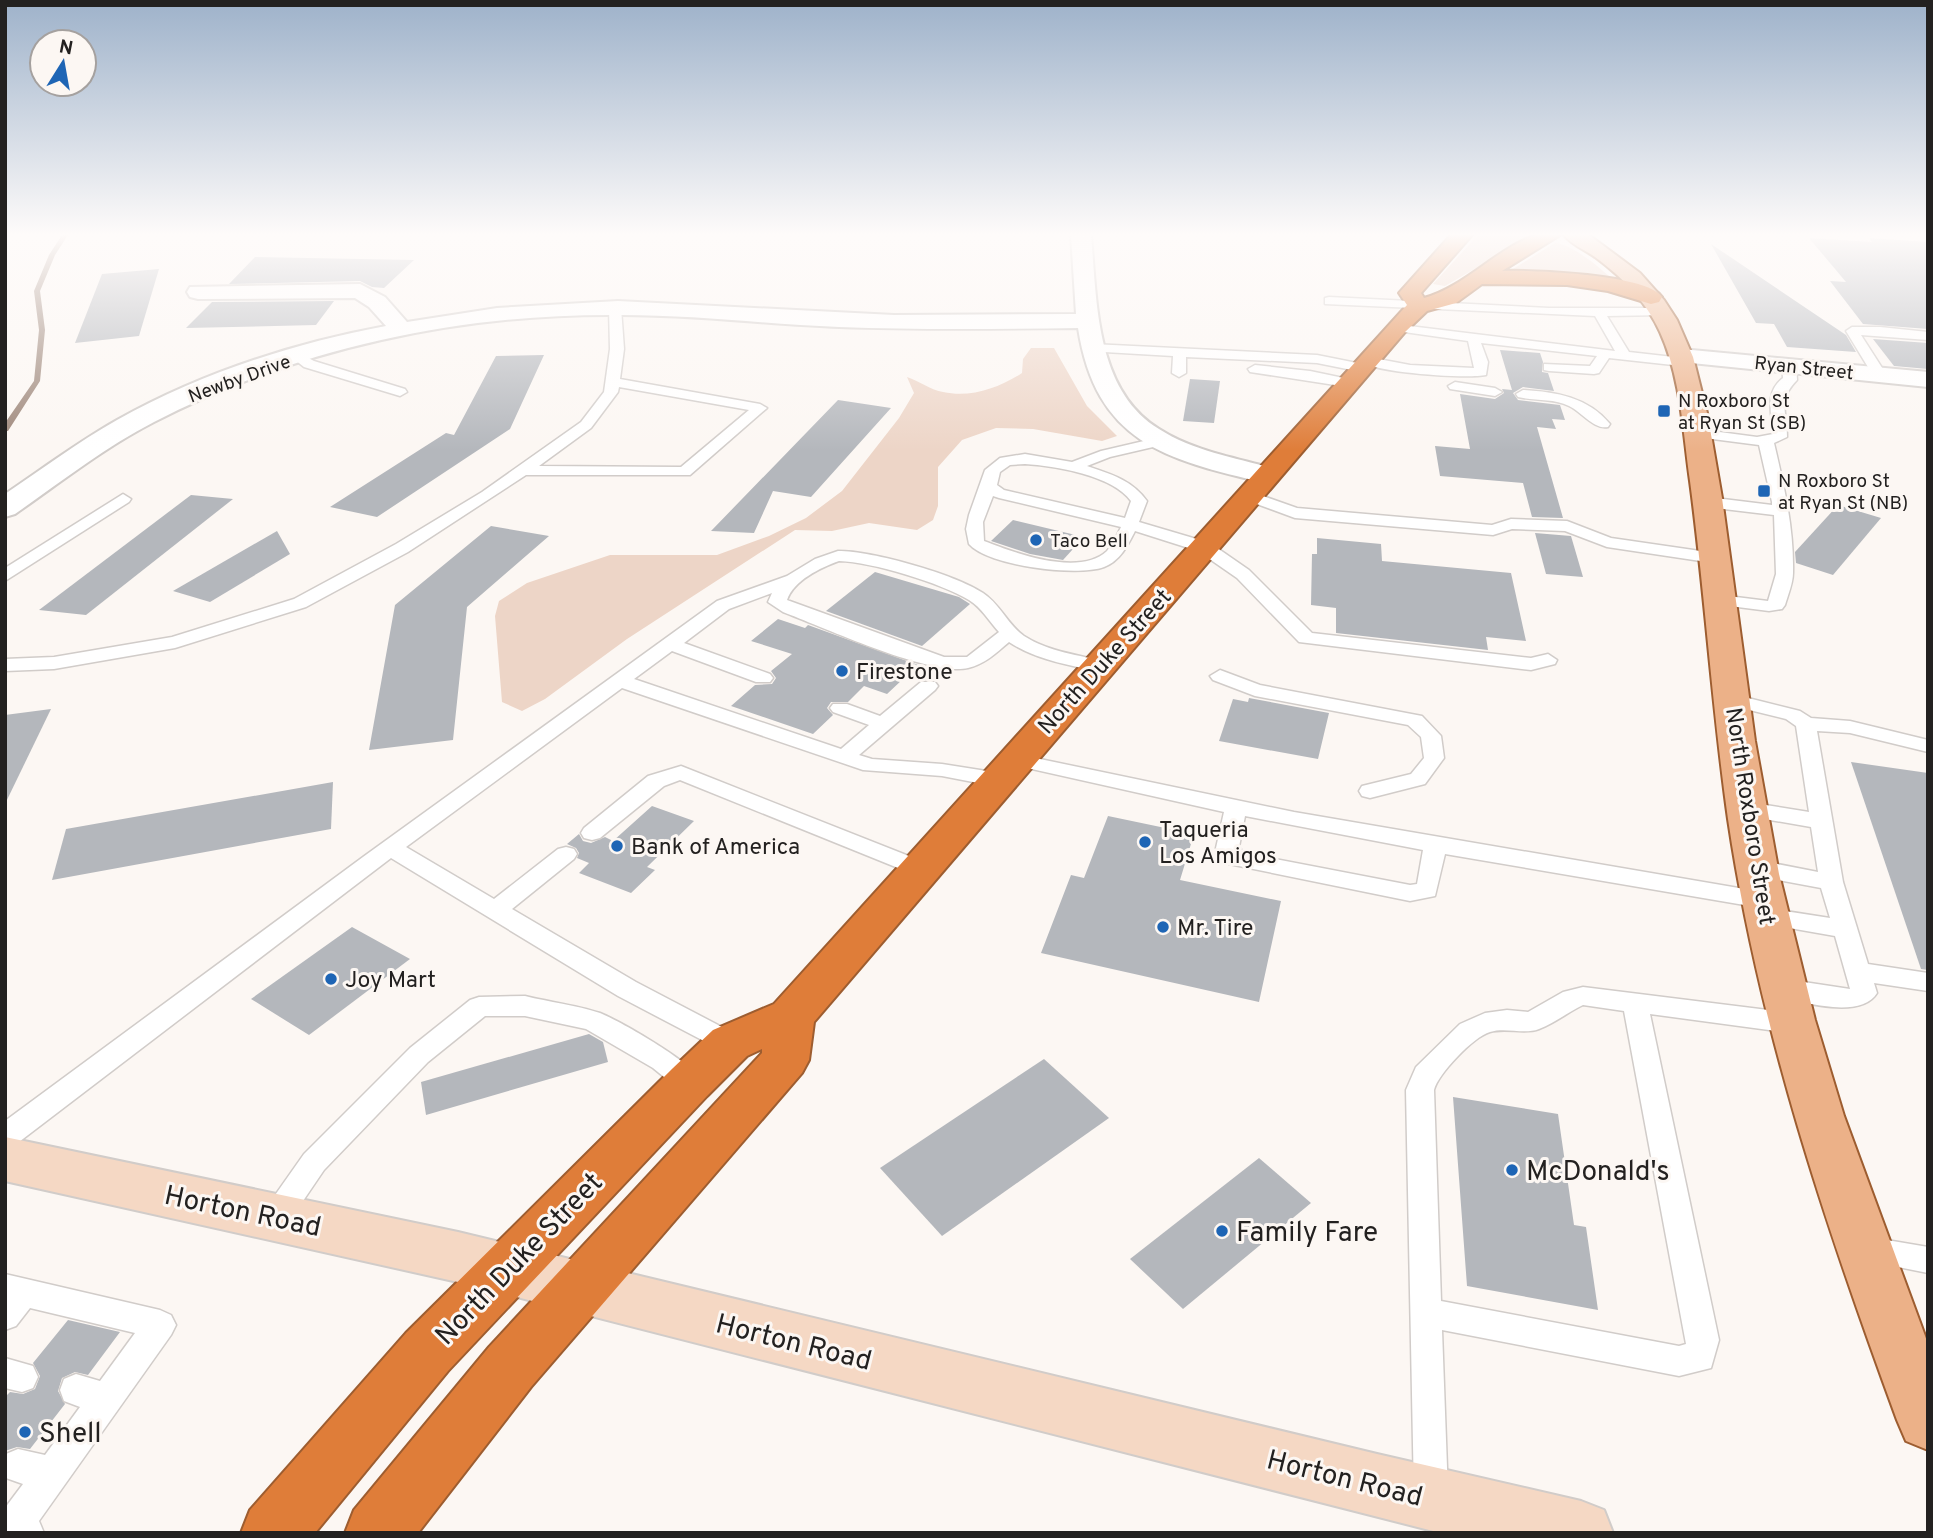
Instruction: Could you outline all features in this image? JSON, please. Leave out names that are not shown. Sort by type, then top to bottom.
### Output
[{"type":"highway","name":"North Duke Street","points":[[273,1533],[372,1414],[506,1270],[690,1082],[730,1043],[790,1017],[1397,327],[1418,307]]},
{"type":"highway","points":[[377,1533],[510,1367],[785,1060],[790,1017]]},
{"type":"main road","name":"North Roxboro Street","points":[[1657,307],[1682,359],[1698,433],[1747,808],[1762,894],[1788,1006],[1833,1162],[1928,1420]]},
{"type":"street","points":[[381,307],[402,330]]},
{"type":"street","points":[[1087,307],[1092,348],[1099,370],[1113,399],[1136,426],[1161,441],[1208,459],[1257,486]]},
{"type":"street","name":"Newby Drive","points":[[5,508],[97,444],[188,395],[297,356],[402,330],[481,317],[615,308],[679,309],[867,321],[1088,321]]},
{"type":"street","name":"Ryan Street","points":[[1682,359],[1789,365],[1928,380]]},
{"type":"street","name":"Horton Road","points":[[5,1159],[506,1270],[1581,1533]]},
{"type":"lane","points":[[1422,307],[1605,354],[1682,359]]},
{"type":"lane","points":[[1397,327],[1473,338],[1495,326],[1636,307]]},
{"type":"lane","points":[[5,665],[54,663],[175,642],[300,603],[402,548],[523,470],[586,425],[611,392],[617,349],[615,308]]},
{"type":"lane","points":[[1599,312],[1625,356]]},
{"type":"lane","points":[[1879,374],[1852,331],[1928,336]]},
{"type":"lane","points":[[1255,369],[1310,375],[1410,369],[1481,372],[1481,362],[1473,338]]},
{"type":"lane","points":[[1092,348],[1205,366]]},
{"type":"lane","points":[[1549,367],[1594,370],[1605,354]]},
{"type":"lane","points":[[297,356],[309,364],[400,392]]},
{"type":"lane","points":[[1180,363],[1317,359],[1359,371]]},
{"type":"lane","points":[[1698,433],[1766,442],[1780,437],[1777,393],[1781,385],[1790,380],[1789,365]]},
{"type":"lane","points":[[523,470],[685,472],[760,408],[613,382]]},
{"type":"lane","points":[[1455,386],[1495,392]]},
{"type":"lane","points":[[1523,394],[1577,402],[1603,424]]},
{"type":"lane","points":[[1075,467],[1091,456],[1140,448],[1161,441]]},
{"type":"lane","points":[[1720,600],[1769,606],[1776,605],[1779,601],[1786,574],[1783,561],[1785,525],[1766,442]]},
{"type":"lane","points":[[1013,458],[1075,467],[1132,491],[1139,501],[1130,524],[1112,555],[1095,565],[1056,567],[977,544],[973,535],[973,524],[989,486],[988,476],[997,463],[1013,458]]},
{"type":"lane","points":[[989,486],[999,493],[1130,524],[1205,547],[1243,574],[1306,638],[1531,664],[1548,660]]},
{"type":"lane","points":[[1257,486],[1295,513],[1493,530],[1511,523],[1567,526],[1606,542],[1714,558]]},
{"type":"lane","points":[[5,576],[123,499]]},
{"type":"lane","points":[[1707,502],[1780,511]]},
{"type":"lane","points":[[5,1137],[391,848],[723,605],[789,581],[838,555],[904,570],[976,596],[1016,639],[1052,654],[1100,666]]},
{"type":"lane","points":[[789,581],[778,593],[777,602],[928,660],[950,665],[969,664],[1010,632]]},
{"type":"lane","points":[[670,644],[763,678]]},
{"type":"lane","points":[[1220,676],[1255,690],[1415,720],[1431,736],[1434,758],[1418,779],[1370,791]]},
{"type":"lane","points":[[619,681],[870,765],[943,770],[1008,770],[1154,793],[1434,845],[1762,894],[1845,929]]},
{"type":"lane","points":[[844,757],[928,686]]},
{"type":"lane","points":[[1732,700],[1793,715],[1806,724],[1850,727],[1928,746]]},
{"type":"lane","points":[[840,708],[884,724]]},
{"type":"lane","points":[[1432,1498],[1420,1090],[1425,1074],[1469,1031],[1485,1023],[1507,1020],[1532,1022],[1572,999],[1583,996],[1636,1001],[1788,1006],[1850,1000],[1864,993],[1831,882],[1806,724]]},
{"type":"lane","points":[[593,833],[656,781],[681,774],[921,869]]},
{"type":"lane","points":[[1236,808],[1227,848],[1237,859],[1410,893],[1427,890],[1434,845]]},
{"type":"lane","points":[[1747,808],[1820,821]]},
{"type":"lane","points":[[391,848],[627,989],[730,1043]]},
{"type":"lane","points":[[495,910],[566,854]]},
{"type":"lane","points":[[1762,894],[1831,882]]},
{"type":"lane","points":[[1858,972],[1928,982]]},
{"type":"lane","points":[[1427,1313],[1679,1361],[1700,1357],[1703,1340],[1636,1001]]},
{"type":"lane","points":[[276,1217],[314,1162],[419,1055],[478,1007],[525,1006],[593,1021],[662,1061],[690,1082]]},
{"type":"lane","points":[[1863,1249],[1928,1259]]},
{"type":"lane","points":[[11,1298],[160,1325],[91,1395],[51,1474],[16,1530]]},
{"type":"lane","points":[[18,1466],[51,1474]]},
{"type":"shaded area","points":[[1031,348],[1054,348],[1087,406],[1117,436],[1102,441],[1033,429],[996,428],[962,440],[938,467],[938,506],[933,520],[917,530],[869,523],[832,531],[795,530],[627,639],[545,699],[522,711],[502,702],[495,616],[499,601],[527,583],[610,555],[717,555],[769,536],[806,518],[842,491],[899,418],[914,393],[907,377],[943,392],[974,393],[1004,383],[1022,373],[1023,359]]},
{"type":"building","points":[[89,307],[148,307],[139,336],[75,343]]},
{"type":"building","points":[[207,307],[330,307],[316,325],[186,328]]},
{"type":"building","points":[[1747,307],[1804,307],[1846,335],[1856,352],[1787,347],[1774,324],[1756,323]]},
{"type":"building","points":[[1850,307],[1928,307],[1928,329],[1863,324]]},
{"type":"building","points":[[1873,339],[1928,343],[1928,369],[1894,366]]},
{"type":"building","points":[[1500,350],[1540,353],[1542,372],[1548,373],[1554,391],[1523,387],[1513,393],[1518,400],[1560,405],[1565,420],[1552,419],[1556,429],[1537,427],[1563,518],[1532,517],[1523,483],[1440,476],[1435,446],[1470,449],[1460,394],[1495,399],[1504,393],[1502,389],[1512,390]]},
{"type":"building","points":[[544,355],[510,429],[377,517],[330,507],[446,433],[454,435],[496,356]]},
{"type":"building","points":[[1190,379],[1220,381],[1214,423],[1183,421]]},
{"type":"building","points":[[838,400],[891,408],[811,497],[773,491],[754,533],[711,531]]},
{"type":"building","points":[[191,495],[233,499],[86,615],[39,610]]},
{"type":"building","points":[[1838,505],[1881,518],[1833,575],[1796,563],[1795,552]]},
{"type":"building","name":"Taco Bell","points":[[1013,520],[1084,537],[1063,560],[1030,554],[991,541]]},
{"type":"building","points":[[491,526],[549,536],[467,607],[453,740],[369,750],[395,605]]},
{"type":"building","points":[[277,531],[290,554],[210,602],[173,591]]},
{"type":"building","points":[[1535,533],[1571,536],[1583,577],[1546,574]]},
{"type":"building","points":[[1317,538],[1381,544],[1382,561],[1511,573],[1526,641],[1486,637],[1488,650],[1336,633],[1336,608],[1311,605],[1312,554],[1317,554]]},
{"type":"building","points":[[875,572],[959,597],[970,604],[922,646],[826,611]]},
{"type":"building","name":"Firestone","points":[[778,619],[805,628],[808,625],[918,665],[887,694],[864,686],[848,702],[831,702],[827,708],[833,715],[813,734],[731,706],[755,685],[772,684],[776,678],[771,671],[792,654],[751,641]]},
{"type":"building","points":[[1249,698],[1329,713],[1318,759],[1219,741],[1233,699],[1248,702]]},
{"type":"building","points":[[51,709],[5,804],[5,715]]},
{"type":"building","points":[[1851,762],[1928,773],[1928,970],[1921,969]]},
{"type":"building","points":[[333,782],[331,829],[52,880],[66,829]]},
{"type":"building","name":"Bank of America","points":[[652,806],[694,821],[647,867],[655,870],[631,893],[579,873],[589,863],[577,858],[579,853],[576,848],[567,844],[579,834],[583,841],[591,843],[605,837],[613,841]]},
{"type":"building","name":"Mr. Tire","points":[[1108,816],[1194,834],[1180,880],[1281,901],[1259,1002],[1041,953],[1071,875],[1084,878]]},
{"type":"building","name":"Joy Mart","points":[[352,927],[410,959],[309,1035],[251,999]]},
{"type":"building","points":[[589,1034],[603,1042],[608,1062],[426,1115],[421,1082]]},
{"type":"building","points":[[1044,1059],[1109,1118],[942,1236],[880,1168]]},
{"type":"building","name":"McDonald's","points":[[1453,1097],[1558,1114],[1574,1225],[1586,1227],[1598,1310],[1467,1286]]},
{"type":"building","name":"Family Fare","points":[[1259,1158],[1311,1203],[1183,1309],[1130,1259]]},
{"type":"building","name":"Shell","points":[[68,1320],[120,1332],[88,1375],[75,1372],[62,1378],[58,1391],[65,1404],[30,1449],[17,1447],[5,1451],[5,1397],[10,1392],[23,1394],[35,1389],[40,1376],[33,1363]]},
{"type":"waterway","points":[[5,429],[37,381],[42,330],[39,307]]},
{"type":"place","name":"N Roxboro St at Ryan St (SB)","points":[[1664,411]]},
{"type":"place","name":"N Roxboro St at Ryan St (NB)","points":[[1764,491]]},
{"type":"place","name":"Taco Bell","points":[[1036,540]]},
{"type":"place","name":"Firestone","points":[[842,671]]},
{"type":"place","name":"Taqueria Los Amigos","points":[[1145,842]]},
{"type":"place","name":"Bank of America","points":[[617,846]]},
{"type":"place","name":"Mr. Tire","points":[[1163,927]]},
{"type":"place","name":"Joy Mart","points":[[331,979]]},
{"type":"place","name":"McDonald's","points":[[1512,1170]]},
{"type":"place","name":"Family Fare","points":[[1222,1231]]},
{"type":"place","name":"Shell","points":[[25,1432]]}]
